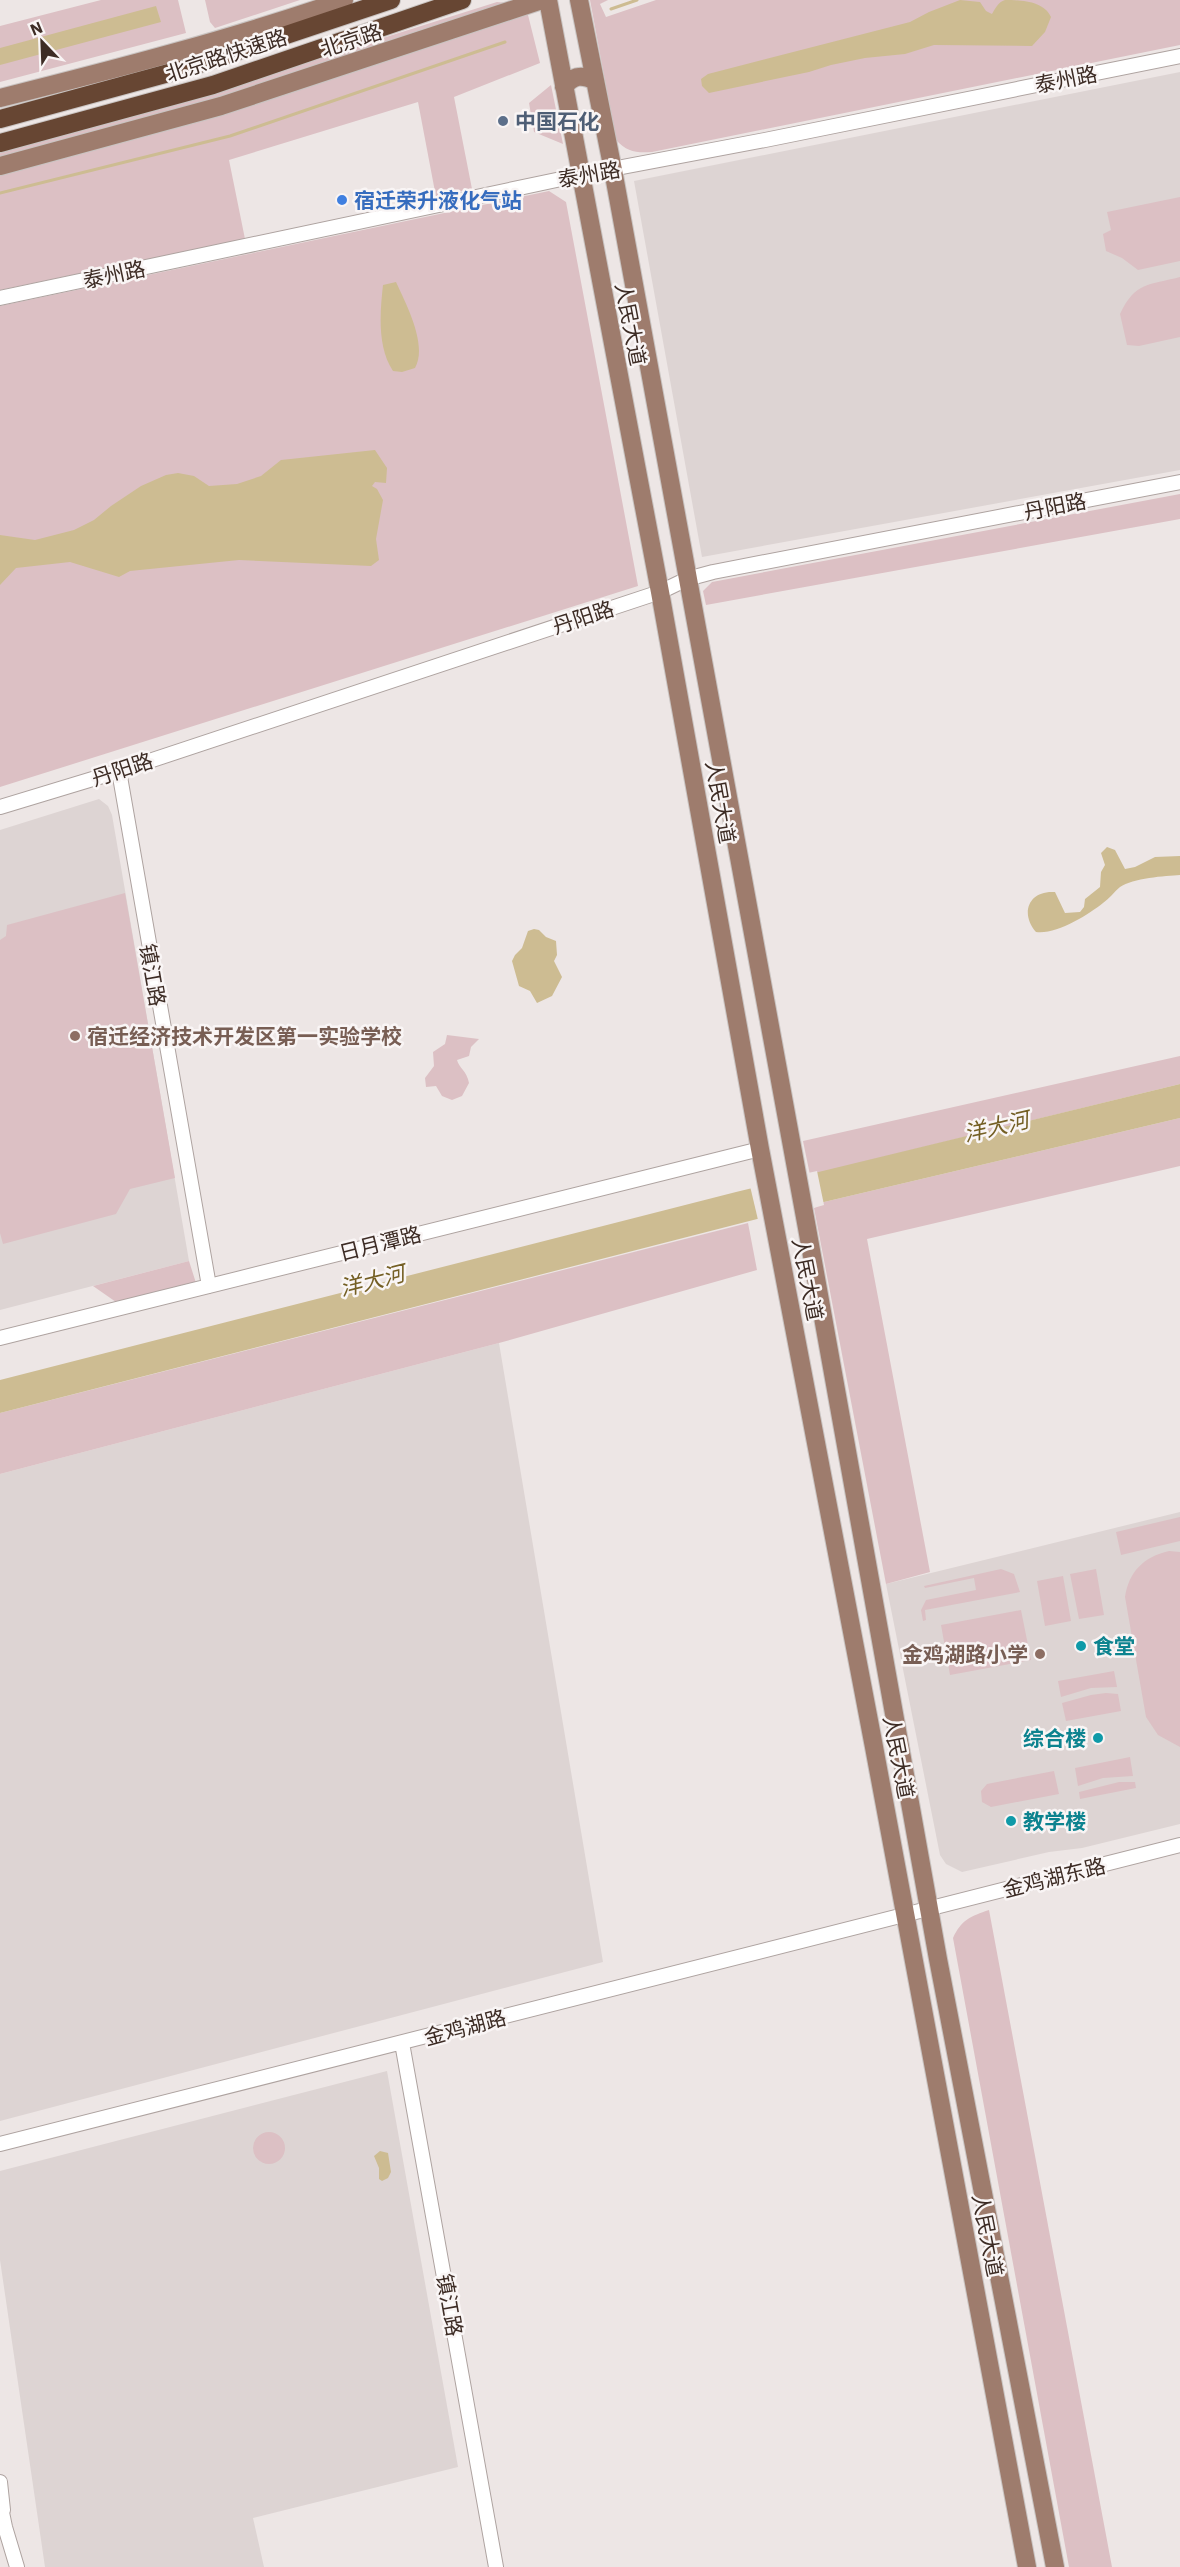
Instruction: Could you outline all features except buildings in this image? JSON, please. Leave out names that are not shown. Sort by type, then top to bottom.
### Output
[{"type":"highway","name":"北京路快速路","points":[[0,119],[187,68],[391,0]]},
{"type":"highway","name":"北京路快速路","points":[[0,143],[213,85],[462,0]]},
{"type":"main road","name":"北京路","points":[[0,98],[120,68],[274,24],[344,0]]},
{"type":"main road","name":"北京路","points":[[0,166],[221,106],[542,0]]},
{"type":"main road","name":"人民大道","points":[[548,0],[660,592],[760,1149],[906,1914],[1027,2567]]},
{"type":"main road","name":"人民大道","points":[[579,0],[613,170],[929,1908],[1055,2567]]},
{"type":"main road","points":[[564,87],[578,76],[585,76],[595,81]]},
{"type":"main road","points":[[675,676],[690,663],[705,674]]},
{"type":"main road","points":[[892,1840],[906,1846],[912,1842],[916,1833]]},
{"type":"main road","points":[[921,1998],[929,1990],[936,1989],[945,1994]]},
{"type":"street","name":"泰州路","points":[[0,298],[580,175],[1180,56]]},
{"type":"street","name":"丹阳路","points":[[0,807],[118,771],[660,592],[687,579],[713,572],[1180,482]]},
{"type":"street","name":"镇江路","points":[[118,771],[209,1286]]},
{"type":"street","name":"日月潭路","points":[[0,1338],[760,1149]]},
{"type":"street","name":"金鸡湖东路","points":[[929,1908],[1180,1845]]},
{"type":"street","name":"金鸡湖路","points":[[0,2144],[929,1908]]},
{"type":"street","name":"镇江路","points":[[402,2043],[496,2567]]},
{"type":"street","points":[[0,2154],[58,2130]]},
{"type":"street","points":[[0,2482],[5,2527]]},
{"type":"street","points":[[0,2503],[17,2567]]},
{"type":"shaded area","points":[[101,0],[178,0],[186,33],[0,82],[0,26]]},
{"type":"shaded area","points":[[205,0],[300,0],[215,28],[210,22]]},
{"type":"shaded area","points":[[590,0],[608,0],[600,4],[606,17],[656,0],[1180,0],[1180,45],[652,152],[641,152],[632,151],[616,140]]},
{"type":"shaded area","points":[[960,0],[980,2],[986,11],[992,14],[1005,0],[1025,1],[1043,8],[1051,17],[1045,32],[1032,46],[934,45],[905,54],[865,58],[709,93],[702,86],[701,79],[708,74],[910,22]]},
{"type":"shaded area","points":[[497,2],[517,4],[527,11],[540,63],[454,97],[472,189],[436,197],[418,102],[229,160],[245,239],[0,290],[0,150],[199,96]]},
{"type":"shaded area","points":[[156,6],[161,22],[0,65],[0,48]]},
{"type":"shaded area","points":[[1180,72],[1180,470],[702,557],[634,181]]},
{"type":"shaded area","points":[[551,85],[563,144],[534,132],[529,103]]},
{"type":"shaded area","points":[[549,191],[566,202],[638,586],[0,787],[0,306]]},
{"type":"shaded area","points":[[1180,197],[1180,261],[1138,270],[1122,258],[1106,251],[1103,234],[1111,230],[1107,212]]},
{"type":"shaded area","points":[[1180,277],[1180,337],[1139,346],[1127,345],[1120,314],[1131,296],[1137,290],[1151,284]]},
{"type":"shaded area","points":[[396,282],[410,313],[419,348],[415,368],[402,372],[393,371],[388,362],[381,329],[383,285]]},
{"type":"shaded area","points":[[375,450],[387,468],[386,483],[375,482],[372,486],[377,489],[383,500],[376,539],[379,560],[371,566],[239,560],[130,571],[119,577],[70,562],[16,568],[0,585],[0,535],[35,540],[74,530],[94,520],[141,486],[166,475],[178,473],[194,476],[209,486],[237,484],[261,476],[281,460]]},
{"type":"shaded area","points":[[1180,494],[1180,519],[706,605],[703,591],[712,582]]},
{"type":"shaded area","name":"宿迁经济技术开发区第一实验学校","points":[[99,799],[108,806],[112,815],[189,1261],[0,1310],[0,830]]},
{"type":"shaded area","points":[[1107,847],[1115,850],[1125,869],[1135,867],[1155,857],[1180,856],[1180,875],[1133,881],[1120,887],[1097,908],[1071,923],[1053,930],[1036,932],[1028,918],[1029,905],[1033,899],[1046,892],[1055,892],[1065,913],[1080,912],[1084,907],[1085,899],[1100,887],[1101,872],[1105,865],[1101,853]]},
{"type":"shaded area","name":"宿迁经济技术开发区第一实验学校","points":[[125,893],[175,1178],[130,1189],[116,1214],[3,1244],[0,1233],[0,940],[6,936],[7,925]]},
{"type":"shaded area","points":[[534,929],[556,941],[557,955],[554,961],[562,977],[552,996],[537,1003],[530,991],[519,986],[512,961],[522,948],[528,931]]},
{"type":"shaded area","points":[[447,1035],[479,1039],[471,1047],[469,1056],[457,1060],[467,1075],[469,1083],[462,1096],[452,1100],[442,1096],[436,1086],[426,1087],[425,1078],[434,1066],[433,1052],[445,1044]]},
{"type":"shaded area","points":[[1180,1056],[1180,1084],[810,1175],[803,1141]]},
{"type":"shaded area","points":[[1180,1084],[1180,1118],[824,1202],[0,1413],[0,1380],[736,1192]]},
{"type":"shaded area","points":[[1180,1118],[1180,1166],[867,1239],[930,1572],[886,1584],[814,1208],[824,1202]]},
{"type":"shaded area","points":[[748,1223],[757,1270],[499,1343],[0,1474],[0,1413]]},
{"type":"shaded area","points":[[189,1261],[196,1283],[116,1302],[93,1286]]},
{"type":"shaded area","points":[[499,1343],[603,1962],[0,2121],[0,1474]]},
{"type":"shaded area","name":"金鸡湖路小学","points":[[1180,1512],[1180,1824],[1082,1848],[1049,1852],[962,1872],[946,1864],[940,1855],[886,1584]]},
{"type":"shaded area","points":[[1180,1517],[1180,1541],[1121,1555],[1116,1532]]},
{"type":"shaded area","points":[[1169,1551],[1180,1552],[1180,1747],[1158,1735],[1146,1717],[1125,1597],[1130,1580],[1139,1567],[1152,1557]]},
{"type":"shaded area","points":[[1001,1569],[1014,1574],[1020,1592],[925,1610],[926,1620],[923,1621],[921,1610],[926,1600],[976,1590],[974,1578],[925,1588],[924,1586]]},
{"type":"shaded area","points":[[1096,1569],[1104,1615],[1079,1619],[1070,1574]]},
{"type":"shaded area","points":[[1063,1576],[1071,1621],[1045,1626],[1037,1581]]},
{"type":"shaded area","points":[[1021,1610],[1031,1660],[950,1675],[941,1625]]},
{"type":"shaded area","points":[[1114,1671],[1117,1687],[1091,1688],[1061,1697],[1058,1681]]},
{"type":"shaded area","points":[[1106,1693],[1118,1694],[1121,1711],[1066,1721],[1062,1703]]},
{"type":"shaded area","points":[[1130,1757],[1133,1776],[1103,1778],[1078,1786],[1075,1768]]},
{"type":"shaded area","points":[[1054,1771],[1059,1794],[991,1807],[982,1802],[981,1791],[987,1784]]},
{"type":"shaded area","points":[[1119,1782],[1135,1782],[1136,1788],[1080,1799],[1079,1792]]},
{"type":"shaded area","points":[[989,1910],[1112,2567],[1069,2567],[953,1938],[959,1927],[967,1920]]},
{"type":"shaded area","points":[[387,2071],[458,2467],[253,2518],[264,2567],[45,2567],[0,2260],[0,2171]]},
{"type":"shaded area","points":[[269,2132],[280,2137],[285,2148],[280,2159],[269,2164],[258,2159],[253,2148],[258,2137]]},
{"type":"shaded area","points":[[380,2151],[388,2153],[391,2172],[388,2178],[382,2181],[379,2179],[379,2168],[374,2156]]},
{"type":"pier","points":[[817,1171],[824,1205],[759,1224],[750,1186]]},
{"type":"waterway","points":[[611,9],[637,0]]},
{"type":"waterway","points":[[0,193],[230,136],[505,42]]},
{"type":"place","name":"中国石化","points":[[503,121]]},
{"type":"place","name":"宿迁荣升液化气站","points":[[342,200]]},
{"type":"place","name":"宿迁经济技术开发区第一实验学校","points":[[75,1036]]},
{"type":"place","name":"食堂","points":[[1081,1646]]},
{"type":"place","name":"金鸡湖路小学","points":[[1040,1654]]},
{"type":"place","name":"综合楼","points":[[1098,1738]]},
{"type":"place","name":"教学楼","points":[[1011,1821]]},
{"type":"water label","name":"洋大河","points":[[996,1126]]},
{"type":"water label","name":"洋大河","points":[[372,1280]]}]
